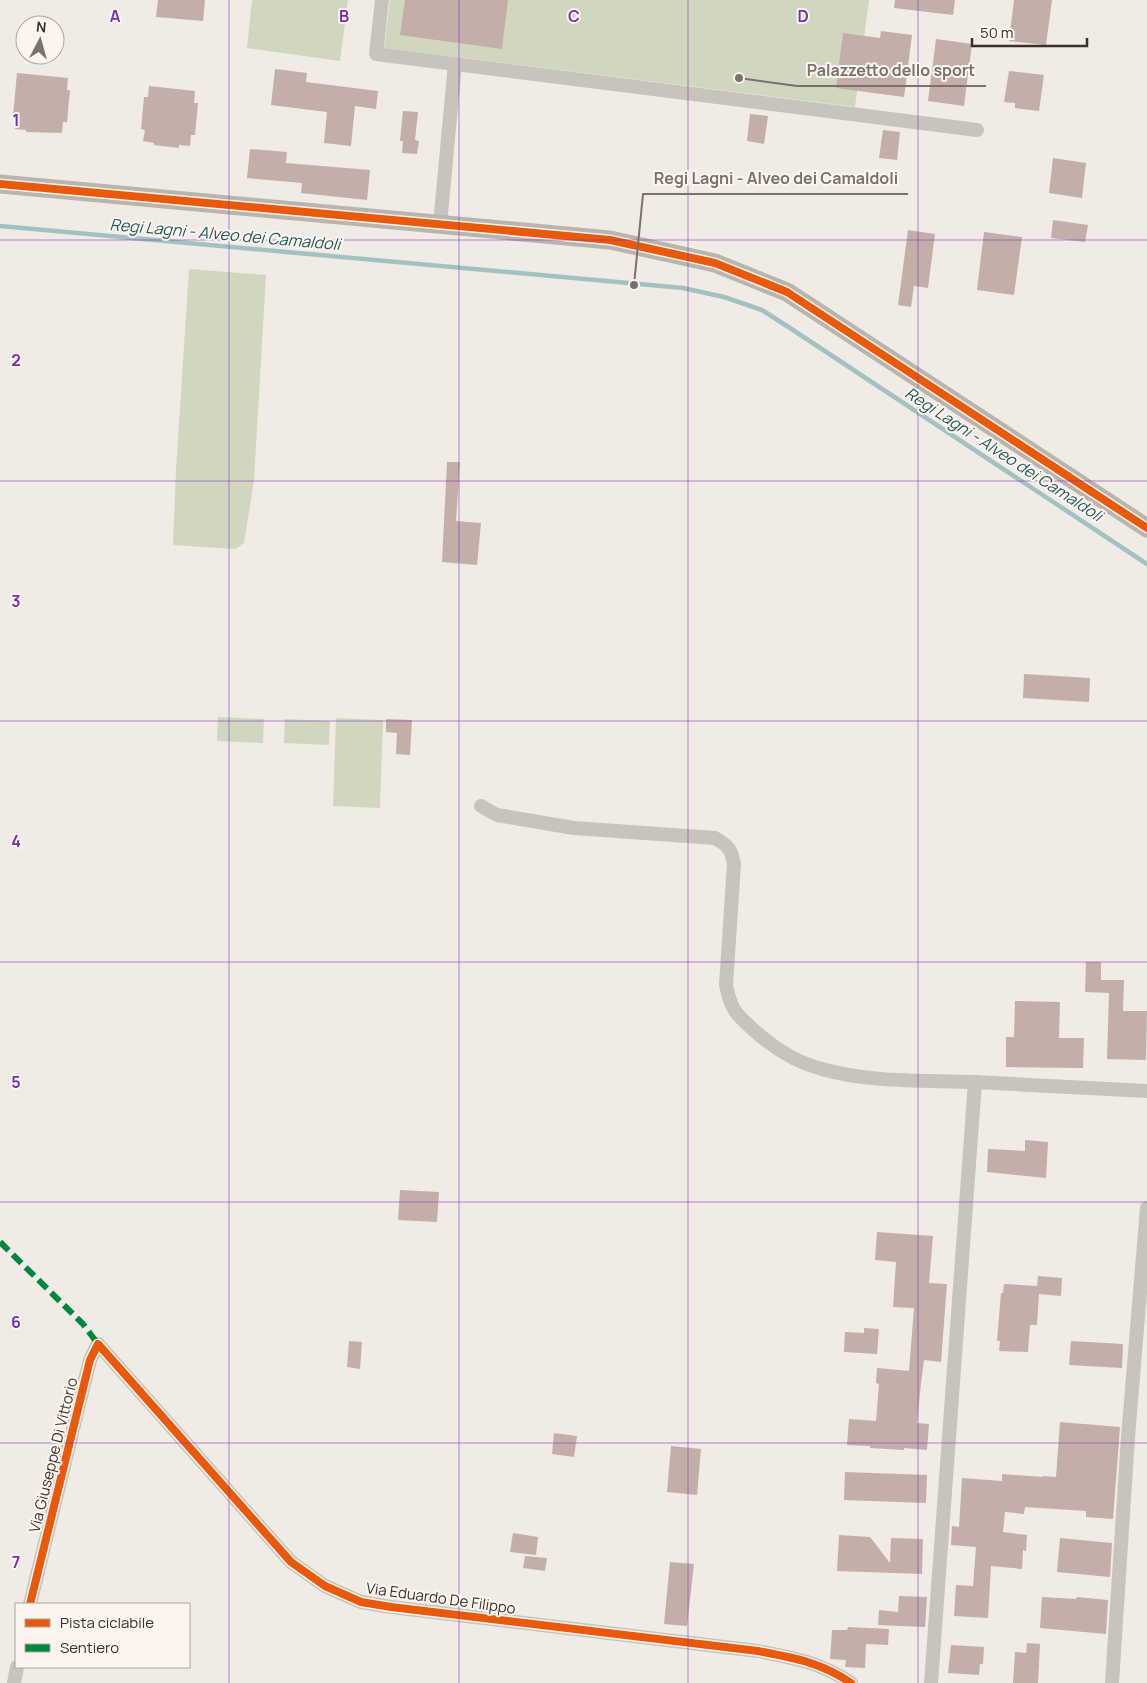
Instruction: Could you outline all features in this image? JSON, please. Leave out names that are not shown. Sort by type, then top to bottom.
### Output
[{"type":"street","points":[[382,0],[376,54],[978,130]]},
{"type":"street","points":[[440,224],[455,64]]},
{"type":"street","points":[[0,184],[610,240],[715,264],[787,292],[1147,528]]},
{"type":"street","points":[[481,806],[497,815],[574,828],[703,836],[720,841],[732,851],[734,864],[726,985],[729,1001],[736,1014],[766,1040],[794,1058],[822,1069],[887,1078],[1147,1091]]},
{"type":"street","points":[[931,1683],[975,1082]]},
{"type":"street","points":[[1112,1683],[1128,1437],[1147,1208]]},
{"type":"street","name":"Via Giuseppe Di Vittorio","points":[[30,1603],[90,1360],[98,1344]]},
{"type":"street","name":"Via Eduardo De Filippo","points":[[98,1344],[291,1562],[325,1586],[361,1602],[391,1607],[758,1651],[806,1660],[836,1672],[851,1683]]},
{"type":"street","points":[[14,1683],[17,1668]]},
{"type":"green space","points":[[252,0],[348,0],[340,61],[247,48]]},
{"type":"green space","points":[[390,0],[869,0],[855,107],[384,48]]},
{"type":"green space","points":[[189,269],[266,275],[254,480],[244,543],[235,549],[173,545]]},
{"type":"green space","points":[[218,717],[264,719],[263,743],[217,741]]},
{"type":"green space","points":[[336,718],[383,720],[380,808],[333,806]]},
{"type":"green space","points":[[285,719],[330,721],[329,745],[284,743]]},
{"type":"building","points":[[158,0],[205,0],[203,21],[156,17]]},
{"type":"building","points":[[405,0],[508,0],[502,49],[400,35]]},
{"type":"building","points":[[895,0],[955,0],[953,15],[894,8]]},
{"type":"building","points":[[1014,0],[1052,0],[1046,45],[1009,41]]},
{"type":"building","points":[[881,31],[912,35],[904,97],[836,88],[843,33],[880,38]]},
{"type":"building","points":[[936,39],[972,44],[964,106],[928,101]]},
{"type":"building","points":[[275,69],[307,73],[306,82],[378,91],[376,109],[355,106],[351,146],[324,143],[327,112],[271,105]]},
{"type":"building","points":[[1009,71],[1044,75],[1039,111],[1015,108],[1015,103],[1004,102]]},
{"type":"building","points":[[17,73],[68,78],[67,90],[70,90],[67,122],[63,122],[62,133],[26,132],[26,130],[15,129],[17,117],[13,116]]},
{"type":"building","points":[[149,86],[195,91],[194,103],[198,103],[195,135],[191,135],[190,146],[179,145],[179,148],[154,145],[154,143],[143,141],[145,130],[141,129],[144,97],[148,97]]},
{"type":"building","points":[[403,111],[418,112],[415,140],[419,141],[417,154],[402,153],[403,141],[400,141]]},
{"type":"building","points":[[750,114],[768,116],[764,144],[747,141]]},
{"type":"building","points":[[883,130],[900,132],[897,160],[879,158]]},
{"type":"building","points":[[250,149],[287,152],[286,163],[370,170],[367,200],[301,193],[302,183],[247,178]]},
{"type":"building","points":[[1053,158],[1086,163],[1082,198],[1049,193]]},
{"type":"building","points":[[1053,220],[1088,225],[1085,242],[1051,238]]},
{"type":"building","points":[[908,230],[935,234],[928,288],[914,286],[911,307],[898,305]]},
{"type":"building","points":[[984,232],[1022,237],[1014,295],[977,290]]},
{"type":"building","points":[[447,462],[460,462],[456,521],[481,523],[477,565],[442,562]]},
{"type":"building","points":[[1024,674],[1090,678],[1089,702],[1023,698]]},
{"type":"building","points":[[386,719],[412,720],[410,755],[396,754],[397,733],[386,732]]},
{"type":"building","points":[[1086,962],[1101,962],[1101,980],[1124,980],[1123,1011],[1147,1011],[1146,1060],[1107,1059],[1109,993],[1085,992]]},
{"type":"building","points":[[1015,1001],[1060,1002],[1059,1038],[1084,1038],[1083,1068],[1006,1067],[1006,1037],[1014,1037]]},
{"type":"building","points":[[1025,1140],[1048,1142],[1046,1178],[987,1172],[988,1149],[1025,1151]]},
{"type":"building","points":[[400,1190],[439,1192],[437,1222],[398,1220]]},
{"type":"building","points":[[877,1232],[933,1236],[929,1283],[947,1284],[941,1362],[924,1360],[921,1383],[917,1423],[929,1424],[927,1450],[870,1448],[870,1446],[847,1445],[849,1419],[876,1421],[879,1384],[876,1383],[877,1368],[909,1371],[914,1308],[893,1307],[896,1262],[875,1260]]},
{"type":"building","points":[[1038,1276],[1062,1278],[1061,1296],[1039,1294],[1037,1325],[1030,1325],[1028,1352],[999,1351],[1000,1341],[997,1341],[1001,1293],[1003,1293],[1004,1284],[1037,1286]]},
{"type":"building","points":[[864,1328],[879,1329],[877,1354],[844,1352],[845,1332],[864,1333]]},
{"type":"building","points":[[349,1341],[362,1342],[360,1369],[347,1367]]},
{"type":"building","points":[[1071,1341],[1123,1344],[1122,1368],[1069,1365]]},
{"type":"building","points":[[1060,1422],[1120,1427],[1113,1519],[1086,1517],[1086,1511],[1025,1507],[1024,1514],[1005,1512],[1003,1532],[1027,1535],[1026,1551],[1023,1550],[1022,1569],[991,1566],[988,1618],[954,1616],[956,1585],[973,1586],[976,1547],[951,1545],[952,1526],[959,1527],[962,1478],[1002,1481],[1002,1474],[1056,1477]]},
{"type":"building","points":[[554,1433],[577,1436],[574,1457],[552,1454]]},
{"type":"building","points":[[671,1446],[701,1449],[697,1495],[667,1492]]},
{"type":"building","points":[[845,1472],[927,1475],[926,1503],[844,1500]]},
{"type":"building","points":[[513,1533],[538,1537],[536,1555],[510,1552]]},
{"type":"building","points":[[839,1535],[870,1537],[890,1563],[891,1538],[923,1539],[922,1574],[837,1571]]},
{"type":"building","points":[[1060,1538],[1112,1543],[1110,1577],[1057,1572]]},
{"type":"building","points":[[525,1556],[547,1558],[545,1571],[523,1568]]},
{"type":"building","points":[[670,1562],[694,1564],[687,1626],[664,1624]]},
{"type":"building","points":[[899,1596],[927,1597],[925,1627],[878,1625],[879,1610],[898,1612]]},
{"type":"building","points":[[1042,1597],[1076,1599],[1077,1597],[1108,1600],[1106,1634],[1040,1628]]},
{"type":"building","points":[[848,1627],[889,1629],[888,1645],[866,1644],[865,1668],[845,1667],[846,1660],[830,1659],[832,1630],[847,1630]]},
{"type":"building","points":[[1027,1643],[1040,1644],[1038,1683],[1013,1683],[1015,1652],[1026,1653]]},
{"type":"building","points":[[951,1645],[984,1647],[983,1664],[980,1664],[979,1675],[948,1673]]},
{"type":"waterway","name":"Regi Lagni - Alveo dei Camaldoli","points":[[0,226],[683,288],[724,297],[762,310],[1147,564]]},
{"type":"marked path","points":[[0,1242],[83,1324],[98,1344]]},
{"type":"cycle path","points":[[0,184],[610,240],[715,263],[787,292],[1147,528]]},
{"type":"cycle path","points":[[30,1603],[90,1360],[98,1344],[291,1562],[325,1586],[361,1602],[391,1607],[758,1651],[817,1665],[851,1683]]},
{"type":"place","name":"Palazzetto dello sport","points":[[739,78]]},
{"type":"place","name":"Regi Lagni - Alveo dei Camaldoli","points":[[634,285]]}]
